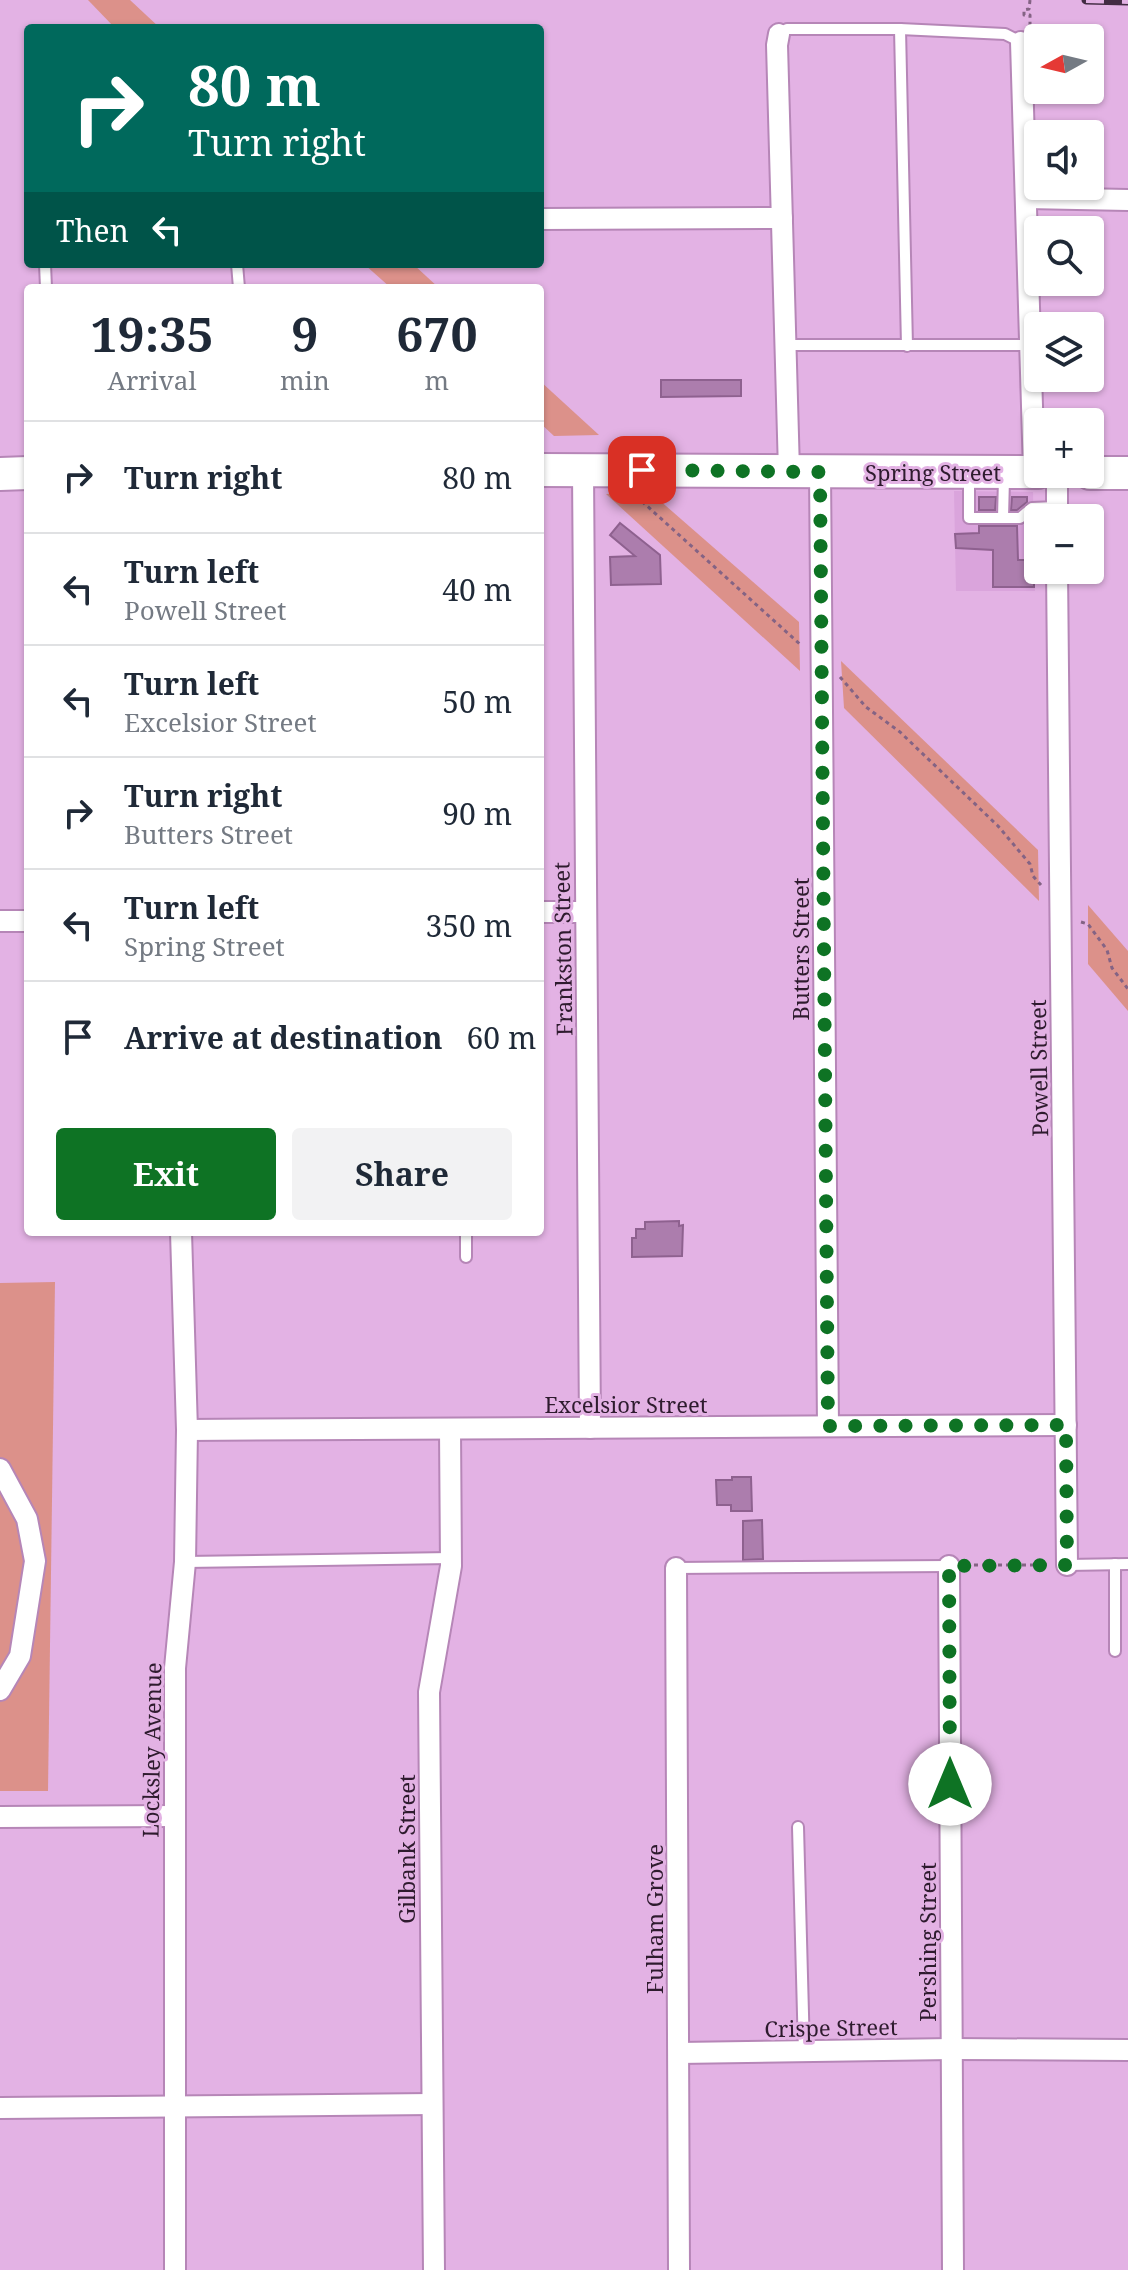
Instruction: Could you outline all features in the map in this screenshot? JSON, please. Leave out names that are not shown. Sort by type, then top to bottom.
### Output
[{"type":"main road","name":"Spring Street","points":[[544,470],[1024,472]]},
{"type":"main road","points":[[0,474],[24,473]]},
{"type":"main road","points":[[1104,473],[1128,473]]},
{"type":"street","name":"Butters Street","points":[[779,34],[786,345],[805,471],[828,1426]]},
{"type":"street","points":[[1021,42],[1024,136]]},
{"type":"street","points":[[1026,200],[1028,312]]},
{"type":"street","points":[[1104,200],[1128,200]]},
{"type":"street","points":[[544,219],[782,218]]},
{"type":"street","name":"Frankston Street","points":[[583,470],[590,1428]]},
{"type":"street","name":"Powell Street","points":[[1057,584],[1067,1565]]},
{"type":"street","points":[[544,912],[586,912]]},
{"type":"street","points":[[0,921],[24,921]]},
{"type":"street","name":"Locksley Avenue","points":[[175,2270],[175,1668],[185,1562],[187,1430],[181,1236]]},
{"type":"street","name":"Excelsior Street","points":[[187,1430],[1066,1425]]},
{"type":"street","name":"Gilbank Street","points":[[434,2270],[429,1692],[451,1558],[450,1430]]},
{"type":"street","points":[[0,1469],[27,1519],[35,1561],[20,1656],[0,1690]]},
{"type":"street","name":"Pershing Street","points":[[949,1566],[953,2270]]},
{"type":"street","name":"Fulham Grove","points":[[676,1568],[679,2270]]},
{"type":"street","points":[[0,1817],[173,1816]]},
{"type":"street","name":"Crispe Street","points":[[679,2053],[1128,2050]]},
{"type":"street","points":[[0,2108],[432,2104]]},
{"type":"lane","points":[[779,34],[787,29],[900,29],[1005,34],[1021,42]]},
{"type":"lane","points":[[900,29],[907,346]]},
{"type":"lane","points":[[786,345],[1024,345]]},
{"type":"lane","points":[[969,472],[969,518],[1024,515]]},
{"type":"lane","points":[[1003,518],[1024,486]]},
{"type":"lane","points":[[466,1236],[466,1257]]},
{"type":"lane","points":[[185,1562],[451,1558]]},
{"type":"lane","points":[[1115,1564],[1115,1651]]},
{"type":"lane","points":[[1067,1565],[1128,1564]]},
{"type":"lane","points":[[676,1568],[949,1566]]},
{"type":"lane","points":[[798,1827],[804,2051]]},
{"type":"path","points":[[1021,42],[1030,29],[1030,15],[1024,15],[1024,10],[1029,9],[1030,0]]},
{"type":"path","points":[[632,493],[802,646]]},
{"type":"path","points":[[840,677],[866,707],[900,732],[998,826],[1030,864],[1038,885],[1052,885],[1071,917],[1088,924],[1107,950],[1112,968],[1128,989]]},
{"type":"path","points":[[949,1566],[1067,1565]]},
{"type":"shaded area","points":[[88,0],[130,0],[156,24],[111,24]]},
{"type":"shaded area","points":[[368,268],[417,268],[435,284],[386,284]]},
{"type":"shaded area","points":[[544,385],[599,435],[554,436],[544,427]]},
{"type":"shaded area","points":[[954,491],[1033,492],[1033,504],[1024,504],[1024,584],[1035,584],[1035,591],[956,591]]},
{"type":"shaded area","points":[[650,492],[799,622],[800,671],[606,494]]},
{"type":"shaded area","points":[[841,661],[1038,850],[1039,901],[844,708]]},
{"type":"shaded area","points":[[1088,905],[1128,951],[1128,1011],[1088,964]]},
{"type":"shaded area","points":[[55,1282],[48,1791],[0,1791],[0,1283]]},
{"type":"building","points":[[661,380],[741,380],[741,396],[661,397]]},
{"type":"building","points":[[979,497],[996,497],[995,510],[979,510]]},
{"type":"building","points":[[1012,497],[1027,497],[1027,502],[1017,510],[1011,510]]},
{"type":"building","points":[[620,523],[660,555],[661,584],[611,585],[610,557],[635,556],[610,535]]},
{"type":"building","points":[[979,526],[1017,526],[1018,560],[1024,560],[1024,584],[1034,584],[1034,587],[993,587],[993,550],[956,548],[955,534],[979,533]]},
{"type":"building","points":[[679,1221],[679,1226],[683,1225],[682,1256],[632,1257],[632,1238],[636,1238],[636,1229],[645,1229],[645,1222]]},
{"type":"building","points":[[732,1477],[751,1477],[752,1511],[731,1511],[731,1505],[717,1505],[716,1480],[732,1480]]},
{"type":"building","points":[[762,1520],[763,1559],[743,1560],[743,1521]]},
{"type":"railway","points":[[1086,0],[1128,1]]},
{"type":"route","points":[[642,470],[820,472],[828,1426],[1066,1425],[1067,1565],[949,1566],[950,1784]]}]
